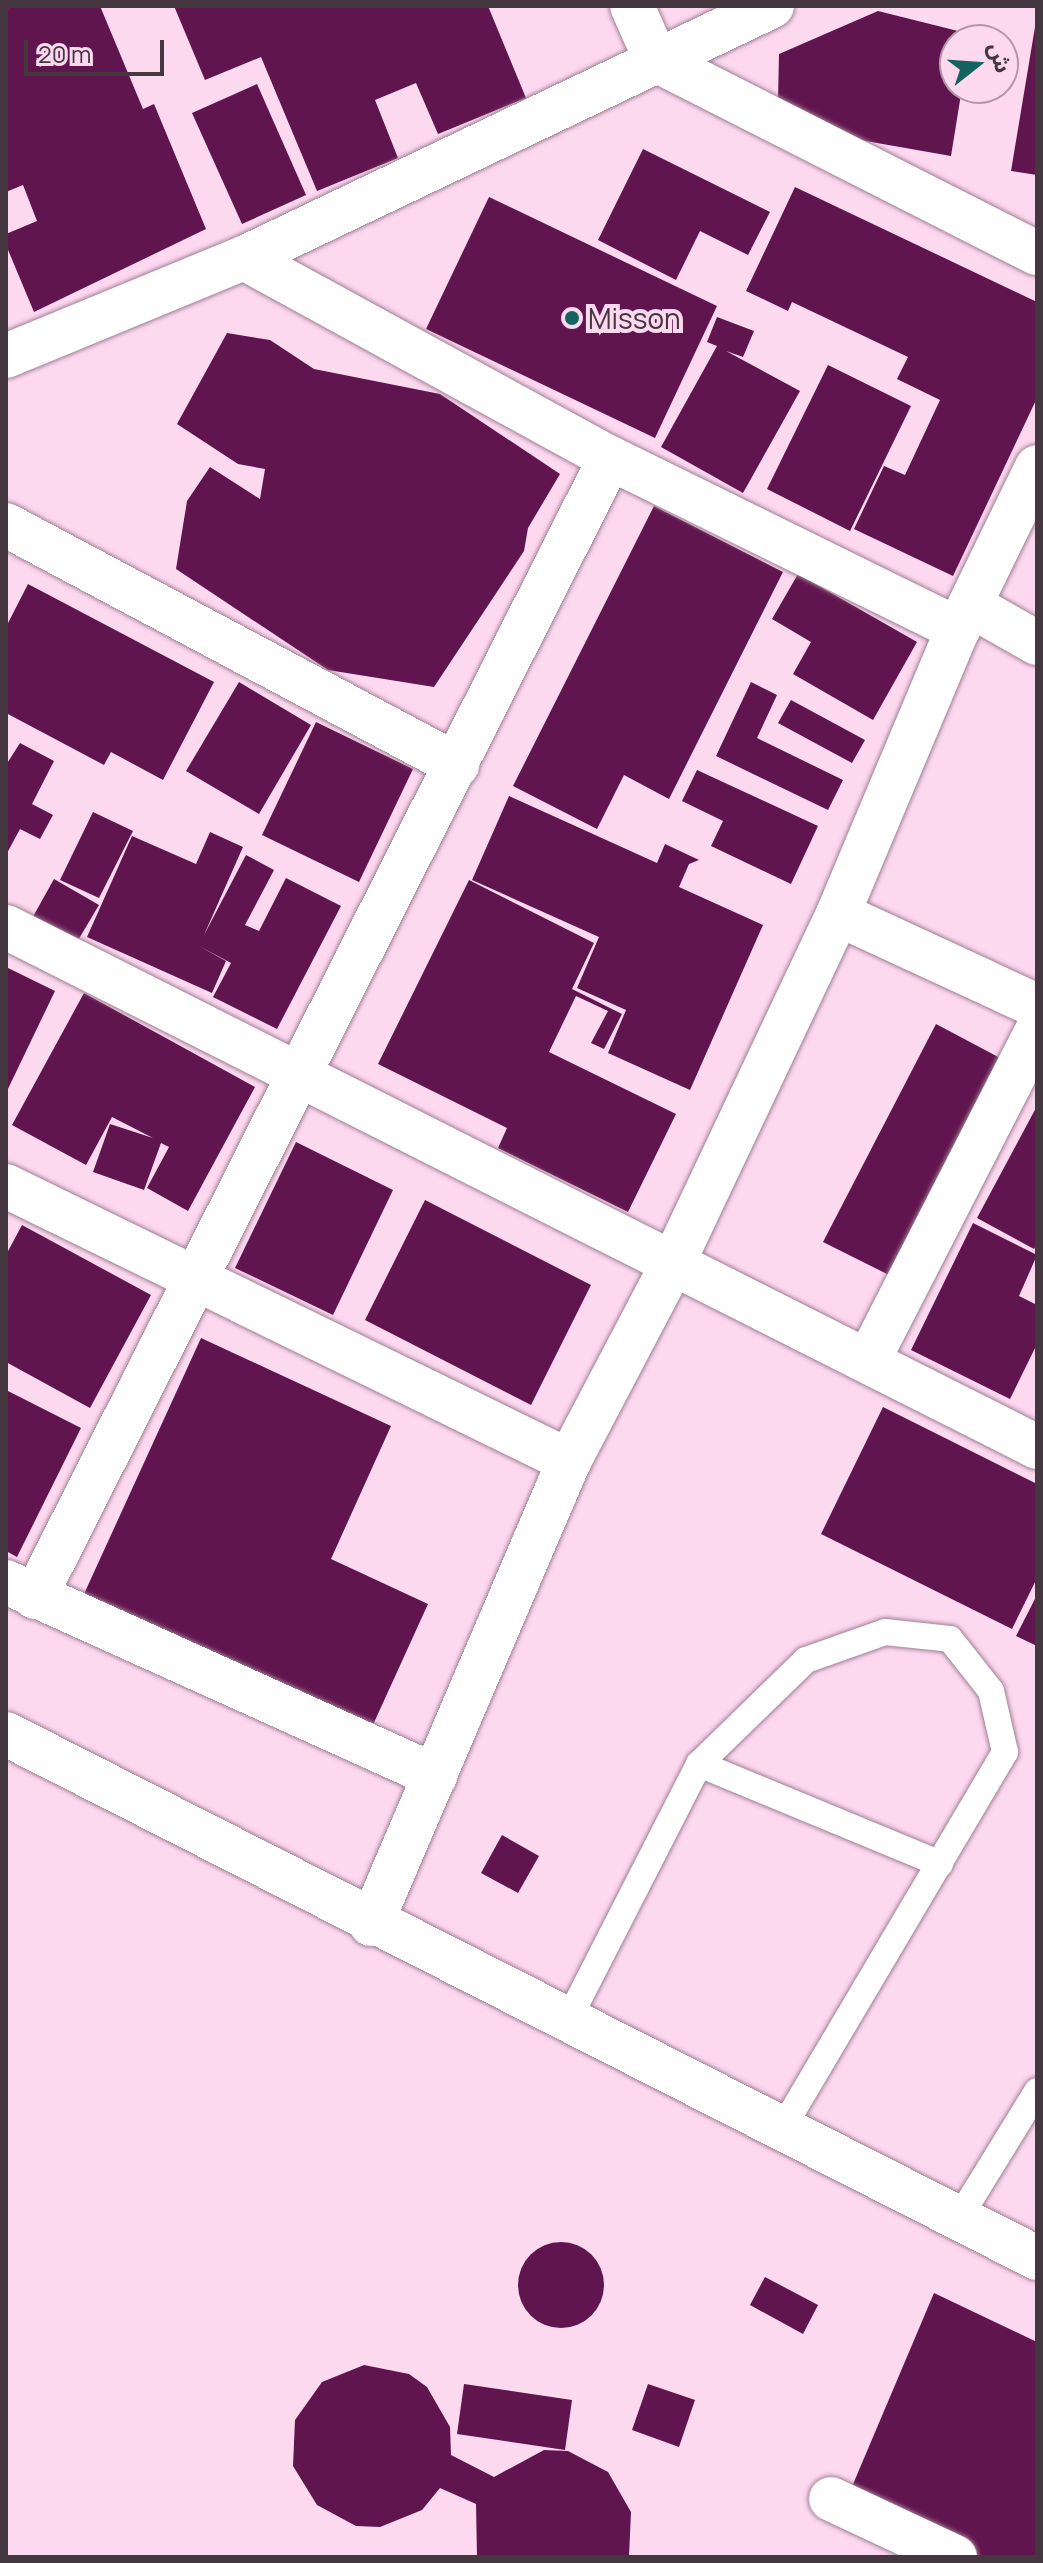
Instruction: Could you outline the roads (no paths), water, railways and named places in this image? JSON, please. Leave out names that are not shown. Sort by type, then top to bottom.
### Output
[{"type":"street","points":[[632,6],[656,60],[1037,253]]},
{"type":"street","points":[[6,356],[244,258],[772,6]]},
{"type":"street","points":[[244,258],[610,458],[964,617],[1037,643]]},
{"type":"street","points":[[435,1776],[20,1590],[196,1285],[299,1072],[610,458]]},
{"type":"street","points":[[371,1924],[569,1461],[674,1261],[838,914],[964,617],[1037,467]]},
{"type":"street","points":[[6,525],[457,765]]},
{"type":"street","points":[[838,914],[1037,1006]]},
{"type":"street","points":[[6,927],[869,1359],[1037,1447]]},
{"type":"street","points":[[869,1359],[1037,1030]]},
{"type":"street","points":[[6,1186],[196,1285],[569,1461]]},
{"type":"street","points":[[6,1734],[566,2024],[784,2125],[1037,2258]]},
{"type":"street","points":[[831,2499],[955,2557]]},
{"type":"lane","points":[[566,2024],[699,1764],[806,1660],[885,1632],[950,1639],[991,1691],[1005,1752],[784,2125]]},
{"type":"lane","points":[[699,1764],[940,1864]]},
{"type":"lane","points":[[959,2218],[1037,2091]]},
{"type":"place","name":"Misson","points":[[572,318]]}]
